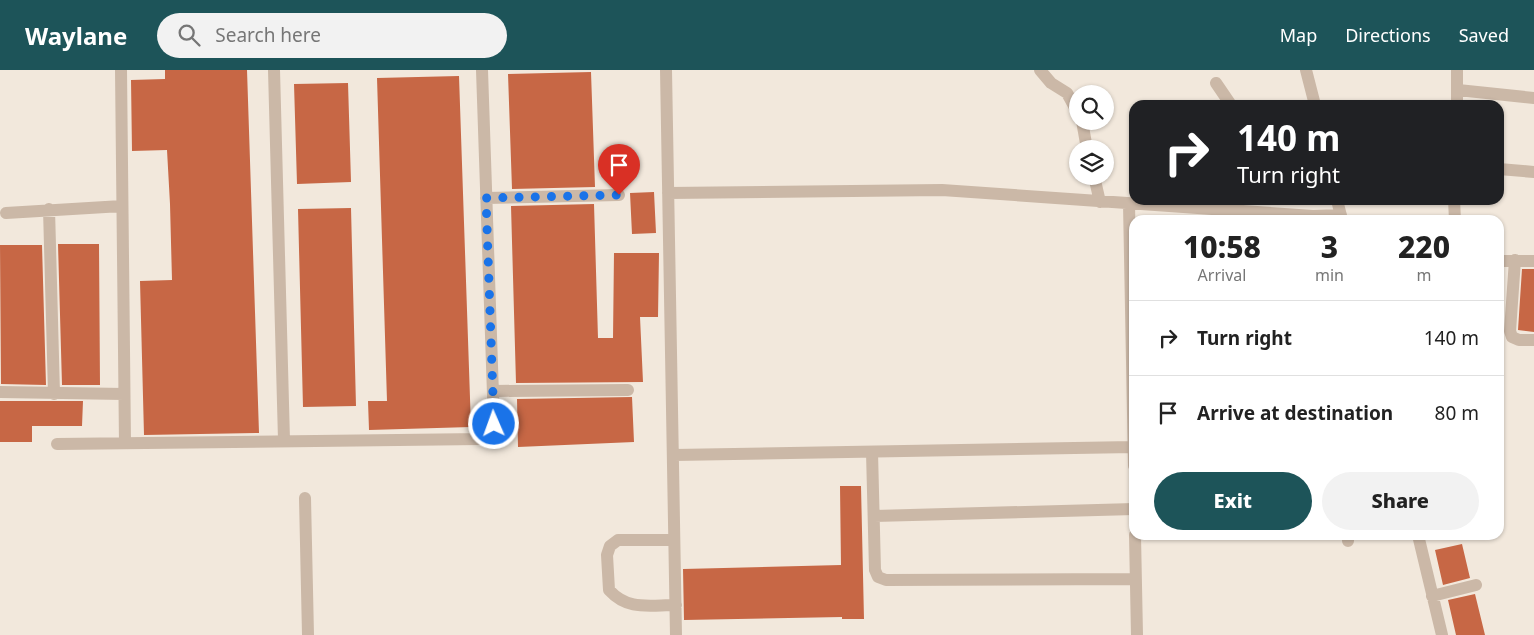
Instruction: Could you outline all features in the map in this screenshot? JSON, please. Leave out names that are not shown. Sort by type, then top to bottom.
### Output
[{"type":"street","points":[[121,70],[125,443]]},
{"type":"street","points":[[274,70],[284,440]]},
{"type":"street","points":[[56,444],[480,439],[490,435],[494,424],[482,70]]},
{"type":"street","points":[[666,70],[676,635]]},
{"type":"street","points":[[1040,70],[1051,83],[1067,93],[1069,97]]},
{"type":"street","points":[[1306,70],[1314,100]]},
{"type":"street","points":[[1457,70],[1457,100]]},
{"type":"street","points":[[1216,83],[1228,100]]},
{"type":"street","points":[[1458,90],[1534,98]]},
{"type":"street","points":[[1504,169],[1534,172]]},
{"type":"street","points":[[1096,185],[1100,202]]},
{"type":"street","points":[[668,193],[942,190],[1129,204]]},
{"type":"street","points":[[486,198],[619,195]]},
{"type":"street","points":[[1144,205],[1298,215]]},
{"type":"street","points":[[6,213],[122,206]]},
{"type":"street","points":[[49,209],[54,394]]},
{"type":"street","points":[[1515,260],[1510,331],[1512,337],[1519,340],[1534,340]]},
{"type":"street","points":[[1504,261],[1534,261]]},
{"type":"street","points":[[493,391],[628,390]]},
{"type":"street","points":[[0,392],[124,394]]},
{"type":"street","points":[[674,455],[1129,447]]},
{"type":"street","points":[[872,452],[875,570],[878,577],[886,580],[1136,579]]},
{"type":"street","points":[[305,498],[308,635]]},
{"type":"street","points":[[874,516],[1129,509]]},
{"type":"street","points":[[674,540],[618,540],[610,546],[607,556],[609,590],[619,601],[631,605],[676,605]]},
{"type":"street","points":[[1135,540],[1136,635]]},
{"type":"street","points":[[1419,540],[1442,635]]},
{"type":"street","points":[[1432,596],[1476,585]]},
{"type":"building","points":[[165,70],[247,70],[259,433],[144,435],[140,281],[172,280],[170,204],[167,150],[132,151],[131,80],[165,79]]},
{"type":"building","points":[[591,72],[595,187],[512,189],[508,74]]},
{"type":"building","points":[[459,76],[471,427],[369,430],[368,401],[387,401],[377,78]]},
{"type":"building","points":[[348,83],[351,182],[297,184],[294,84]]},
{"type":"building","points":[[654,192],[656,233],[632,234],[630,193]]},
{"type":"building","points":[[594,204],[598,338],[613,338],[614,253],[659,253],[658,317],[640,317],[643,382],[516,383],[511,206]]},
{"type":"building","points":[[351,208],[356,406],[303,407],[298,209]]},
{"type":"building","points":[[58,244],[99,244],[100,385],[62,385]]},
{"type":"building","points":[[0,245],[42,245],[46,385],[1,384]]},
{"type":"building","points":[[1522,269],[1534,269],[1534,332],[1518,330]]},
{"type":"building","points":[[632,397],[634,442],[518,447],[517,399]]},
{"type":"building","points":[[0,401],[83,401],[82,426],[32,426],[32,442],[0,442]]},
{"type":"building","points":[[840,486],[861,486],[864,619],[842,619],[842,617],[684,620],[683,569],[841,565]]},
{"type":"building","points":[[1462,544],[1470,578],[1443,585],[1435,550]]},
{"type":"building","points":[[1475,594],[1485,635],[1456,635],[1448,600]]},
{"type":"route","points":[[494,424],[486,198],[619,195]]}]
